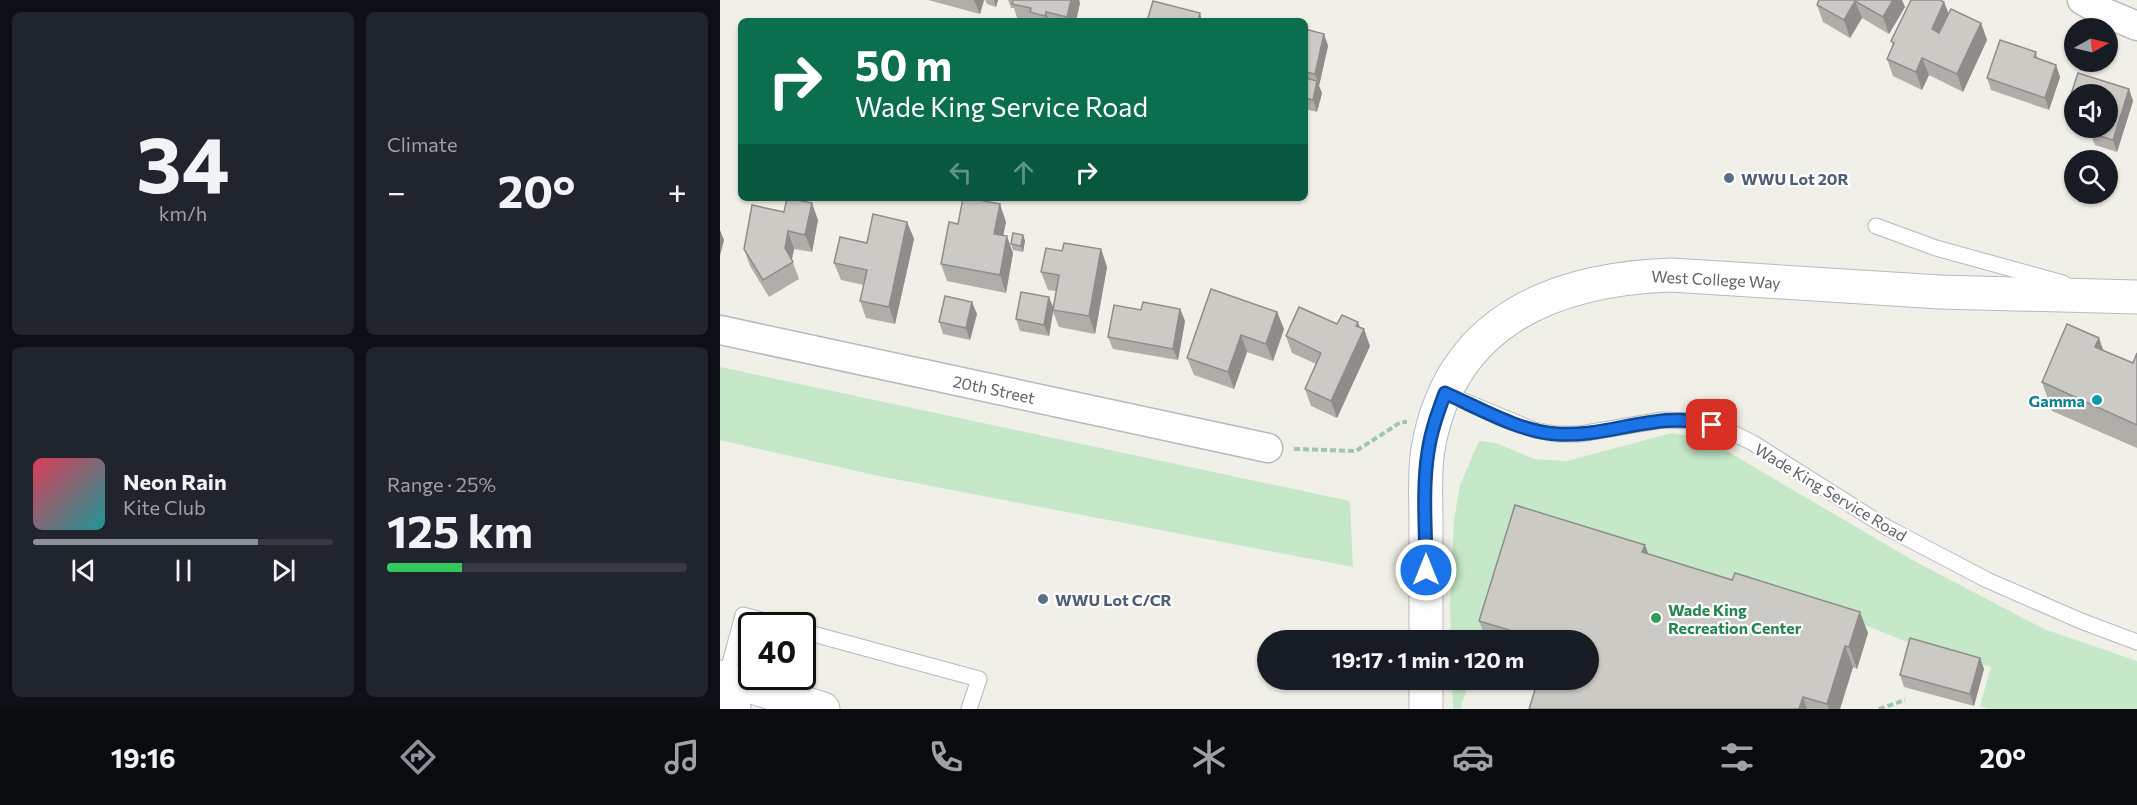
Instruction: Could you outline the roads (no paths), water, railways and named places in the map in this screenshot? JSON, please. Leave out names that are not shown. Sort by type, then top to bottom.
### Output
[{"type":"street","points":[[2082,0],[2137,26]]},
{"type":"street","name":"West College Way","points":[[1426,630],[1425,480],[1428,450],[1440,407],[1460,367],[1479,343],[1501,323],[1526,307],[1582,286],[1631,277],[1671,274],[1940,292],[2137,296]]},
{"type":"street","name":"20th Street","points":[[720,330],[1268,448]]},
{"type":"street","points":[[1426,690],[1426,709]]},
{"type":"street","points":[[724,693],[823,709]]},
{"type":"lane","points":[[1876,226],[1936,248],[2052,280],[2137,296]]},
{"type":"lane","name":"Wade King Service Road","points":[[1440,407],[1557,434],[1580,434],[1662,420],[1696,421],[1727,430],[1753,443],[1886,528],[1977,575],[2081,621],[2137,642]]},
{"type":"lane","points":[[816,635],[979,679],[969,709]]},
{"type":"lane","points":[[724,693],[738,636]]},
{"type":"place","name":"WWU Lot 20R","points":[[1729,178]]},
{"type":"place","name":"Gamma","points":[[2097,400]]},
{"type":"place","name":"WWU Lot C/CR","points":[[1043,599]]},
{"type":"place","name":"Wade King Recreation Center","points":[[1656,618]]}]
